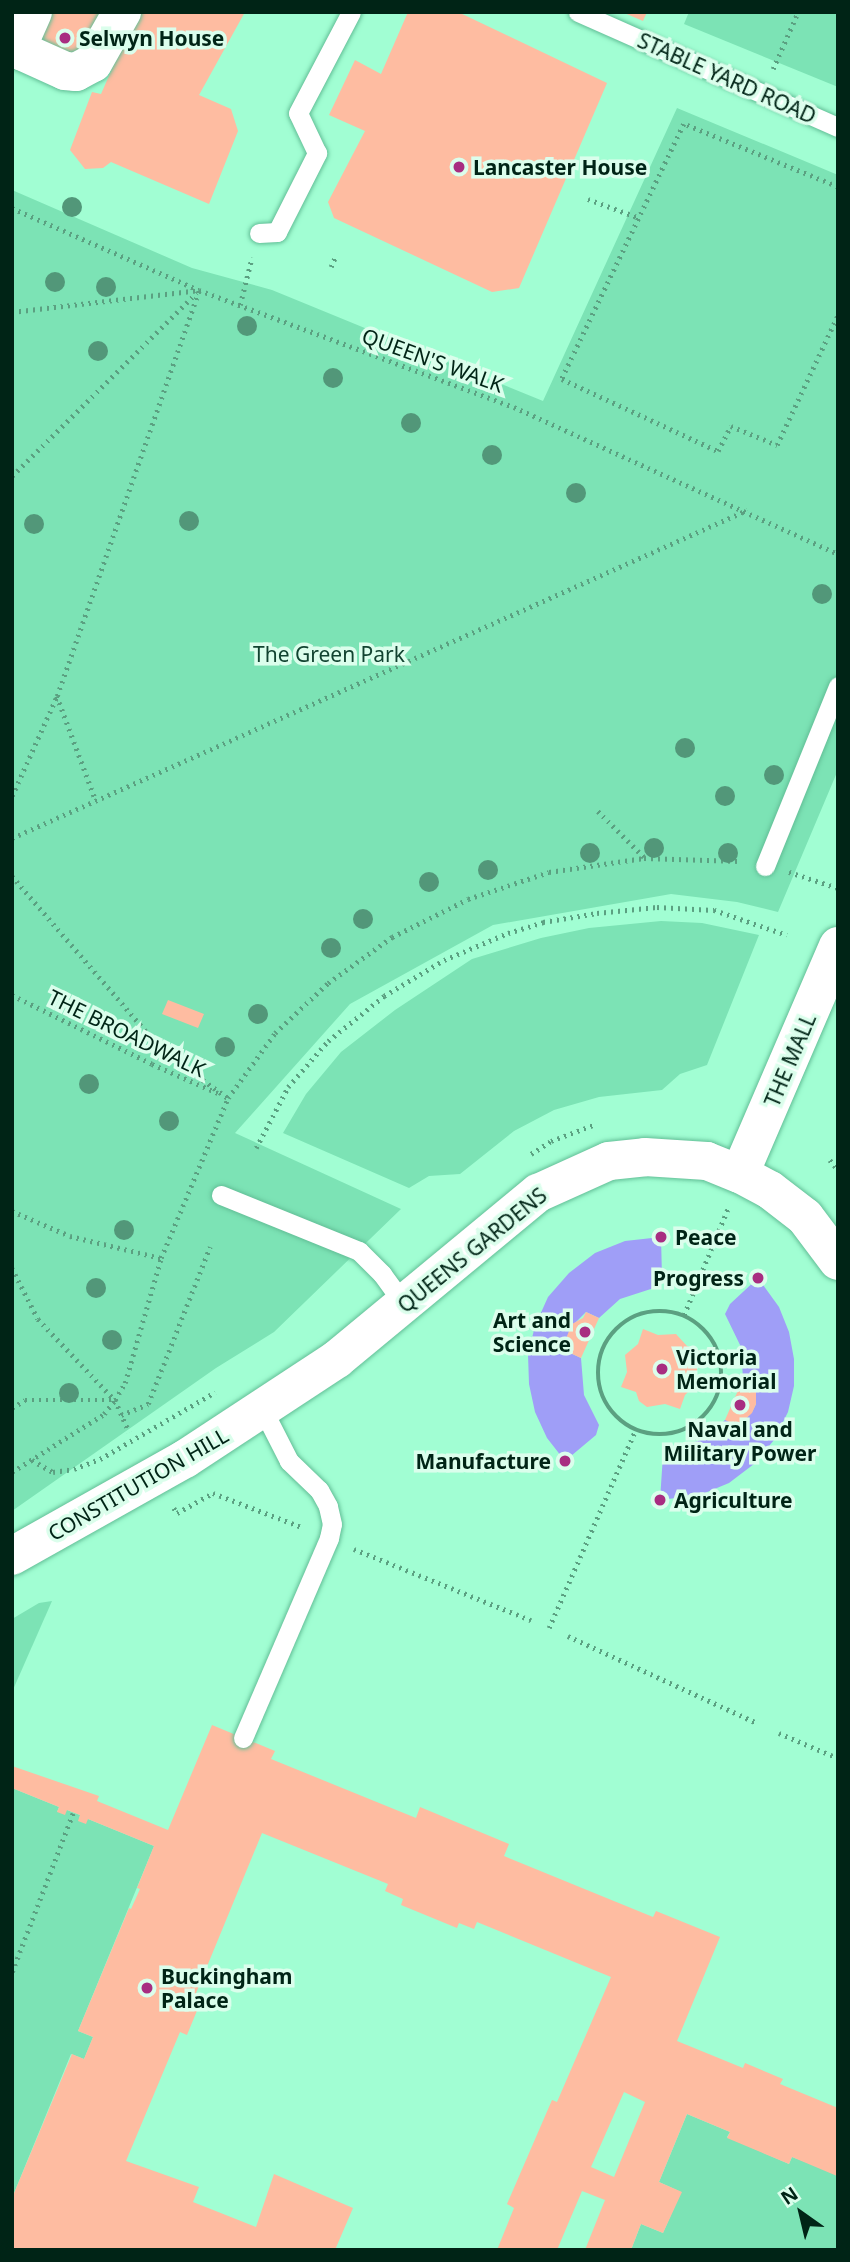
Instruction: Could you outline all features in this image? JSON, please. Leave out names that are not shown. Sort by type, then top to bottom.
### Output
[{"type":"street","points":[[33,12],[21,39],[23,51],[53,66],[76,72],[93,63],[122,12]]},
{"type":"street","name":"THE MALL","points":[[740,1174],[838,946]]},
{"type":"street","name":"QUEENS GARDENS","points":[[263,1410],[337,1359],[538,1194],[609,1161],[645,1157],[707,1161],[740,1174],[770,1190],[805,1217],[838,1261]]},
{"type":"street","name":"CONSTITUTION HILL","points":[[12,1556],[114,1501],[263,1410]]},
{"type":"lane","points":[[259,233],[277,232],[317,153],[298,113],[351,12]]},
{"type":"lane","name":"STABLE YARD ROAD","points":[[578,12],[838,127]]},
{"type":"lane","points":[[758,864],[790,799],[838,686]]},
{"type":"lane","points":[[221,1195],[359,1251],[382,1274],[404,1304]]},
{"type":"lane","points":[[243,1738],[329,1538],[332,1524],[328,1506],[319,1490],[289,1461],[263,1410]]},
{"type":"path","points":[[773,69],[798,12]]},
{"type":"path","points":[[838,187],[684,124],[637,217],[562,379],[718,452],[731,426],[776,445],[838,315]]},
{"type":"path","points":[[588,199],[637,217]]},
{"type":"path","name":"QUEEN'S WALK","points":[[12,208],[199,290],[514,407],[747,510],[838,554]]},
{"type":"path","points":[[240,305],[259,233]]},
{"type":"path","points":[[331,267],[336,255]]},
{"type":"path","points":[[12,312],[199,290]]},
{"type":"path","points":[[12,476],[199,290]]},
{"type":"path","points":[[12,796],[57,696],[199,290]]},
{"type":"path","points":[[12,838],[747,510]]},
{"type":"path","points":[[57,696],[96,801]]},
{"type":"path","points":[[598,811],[645,858]]},
{"type":"path","points":[[12,1472],[104,1414],[115,1401],[125,1382],[161,1258],[228,1098],[275,1033],[328,983],[392,937],[468,899],[549,872],[645,858],[758,864]]},
{"type":"path","points":[[12,876],[163,1051],[228,1098]]},
{"type":"path","points":[[800,876],[838,888]]},
{"type":"path","points":[[256,1148],[288,1087],[328,1041],[384,996],[444,960],[508,933],[597,912],[657,907],[713,910],[787,934]]},
{"type":"path","name":"THE BROADWALK","points":[[12,995],[152,1065],[228,1098]]},
{"type":"path","points":[[830,1160],[838,1170]]},
{"type":"path","points":[[12,1212],[70,1237],[161,1258]]},
{"type":"path","points":[[121,1415],[148,1404],[209,1247]]},
{"type":"path","points":[[684,1315],[711,1248]]},
{"type":"path","points":[[12,1268],[38,1319],[115,1401],[129,1432]]},
{"type":"path","points":[[665,1310],[684,1315],[707,1332],[721,1358],[723,1378],[718,1397],[708,1414],[693,1427],[674,1434],[654,1435],[635,1430],[619,1420],[606,1405],[599,1387],[597,1367],[602,1349],[612,1332],[636,1315],[665,1310]]},
{"type":"path","name":"CONSTITUTION HILL","points":[[32,1460],[53,1472],[74,1469],[100,1459],[218,1390]]},
{"type":"path","points":[[12,1408],[25,1400],[115,1401]]},
{"type":"path","points":[[549,1628],[635,1430]]},
{"type":"path","points":[[170,1501],[177,1513],[213,1493],[306,1530]]},
{"type":"path","points":[[353,1548],[531,1620]]},
{"type":"path","points":[[568,1636],[757,1723]]},
{"type":"path","points":[[779,1733],[838,1758]]},
{"type":"path","points":[[12,1972],[73,1813]]},
{"type":"green space","points":[[689,12],[838,12],[838,87],[684,24]]},
{"type":"green space","name":"The Green Park","points":[[677,108],[838,175],[838,770],[778,912],[737,902],[671,894],[493,925],[350,1004],[235,1133],[401,1209],[274,1332],[216,1368],[12,1511],[12,190],[192,268],[272,290],[543,401]]},
{"type":"green space","points":[[661,921],[702,923],[759,935],[707,1065],[680,1074],[662,1090],[599,1097],[554,1110],[514,1131],[460,1174],[429,1176],[409,1188],[283,1133],[306,1094],[341,1052],[395,1010],[472,959],[541,938],[589,928]]},
{"type":"green space","points":[[52,1601],[12,1692],[12,1619],[39,1603]]},
{"type":"green space","points":[[12,1788],[59,1807],[57,1812],[67,1810],[80,1815],[79,1821],[88,1819],[154,1846],[78,2031],[93,2037],[84,2059],[71,2054],[12,2198]]},
{"type":"green space","points":[[687,2114],[730,2132],[727,2137],[789,2164],[792,2157],[838,2174],[838,2250],[631,2250],[641,2224],[663,2233],[681,2192],[659,2182]]},
{"type":"shaded area","points":[[661,1237],[662,1277],[657,1287],[620,1299],[599,1318],[586,1312],[569,1329],[568,1352],[581,1358],[584,1395],[599,1425],[596,1435],[565,1461],[547,1438],[535,1412],[529,1384],[528,1354],[535,1326],[548,1297],[569,1273],[595,1253],[625,1241]]},
{"type":"shaded area","points":[[758,1278],[779,1307],[789,1332],[794,1359],[794,1386],[788,1412],[774,1440],[754,1464],[729,1483],[700,1495],[660,1500],[663,1455],[672,1449],[704,1439],[725,1420],[745,1419],[756,1404],[756,1385],[743,1379],[741,1347],[725,1314],[730,1304]]},
{"type":"building","name":"Selwyn House","points":[[49,12],[104,12],[76,55],[40,42]]},
{"type":"building","points":[[137,12],[245,12],[199,95],[231,109],[238,131],[209,204],[111,162],[103,168],[85,169],[70,150],[92,92],[101,94]]},
{"type":"building","name":"Lancaster House","points":[[408,12],[458,12],[607,83],[519,288],[492,292],[334,218],[328,202],[365,131],[329,115],[355,60],[381,74]]},
{"type":"building","points":[[622,12],[647,12],[643,21]]},
{"type":"building","points":[[168,1000],[204,1014],[198,1028],[162,1014]]},
{"type":"building","name":"Art and Science","points":[[586,1312],[599,1318],[581,1358],[568,1352],[570,1347],[567,1336],[572,1324],[583,1318]]},
{"type":"building","name":"Victoria Memorial","points":[[643,1329],[658,1335],[676,1334],[687,1346],[702,1352],[697,1366],[697,1383],[685,1395],[680,1409],[665,1404],[647,1407],[639,1401],[636,1392],[621,1387],[627,1372],[625,1355],[638,1344]]},
{"type":"building","name":"Naval and Military Power","points":[[743,1379],[756,1385],[756,1404],[752,1413],[738,1426],[725,1420]]},
{"type":"building","name":"Buckingham Palace","points":[[212,1725],[275,1751],[271,1759],[416,1818],[420,1807],[509,1844],[504,1856],[653,1917],[656,1911],[720,1937],[677,2041],[743,2068],[745,2063],[783,2079],[780,2084],[838,2108],[837,2176],[792,2157],[789,2164],[727,2138],[730,2132],[687,2114],[659,2182],[682,2192],[663,2233],[641,2224],[631,2250],[585,2250],[605,2200],[582,2191],[557,2250],[497,2250],[514,2208],[507,2204],[552,2100],[557,2102],[611,1977],[477,1922],[474,1929],[459,1923],[457,1928],[401,1905],[403,1899],[385,1891],[388,1884],[262,1833],[194,1998],[201,2001],[187,2035],[180,2032],[126,2161],[199,2187],[193,2202],[256,2227],[274,2174],[353,2208],[335,2250],[12,2250],[12,2198],[72,2054],[84,2059],[93,2037],[78,2031],[129,1908],[131,1909],[140,1889],[137,1888],[154,1846],[88,1819],[86,1824],[78,1821],[80,1815],[67,1810],[65,1815],[57,1812],[59,1807],[12,1788],[12,1766],[99,1796],[97,1801],[168,1830]],"holes":[[[624,2092],[645,2102],[614,2177],[591,2167]]]},
{"type":"place","name":"Selwyn House","points":[[65,38]]},
{"type":"place","name":"Lancaster House","points":[[459,167]]},
{"type":"place","name":"Peace","points":[[661,1237]]},
{"type":"place","name":"Progress","points":[[758,1278]]},
{"type":"place","name":"Art and Science","points":[[585,1332]]},
{"type":"place","name":"Victoria Memorial","points":[[662,1369]]},
{"type":"place","name":"Naval and Military Power","points":[[740,1405]]},
{"type":"place","name":"Manufacture","points":[[565,1461]]},
{"type":"place","name":"Agriculture","points":[[660,1500]]},
{"type":"place","name":"Buckingham Palace","points":[[147,1988]]}]
